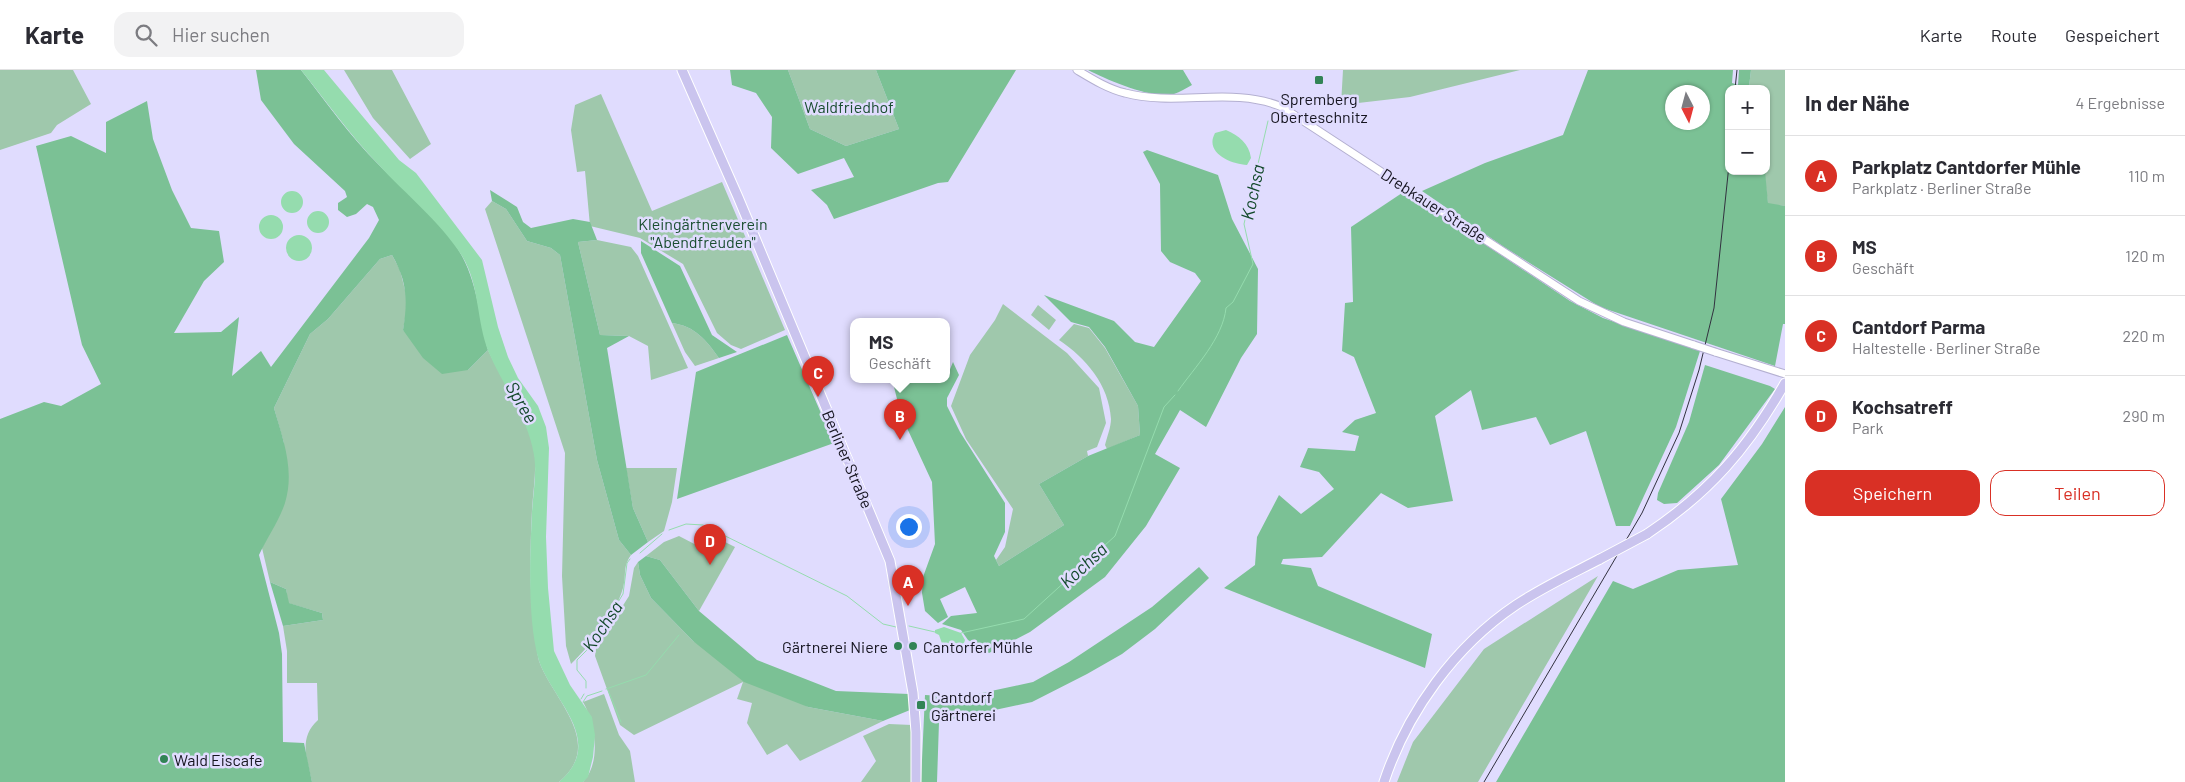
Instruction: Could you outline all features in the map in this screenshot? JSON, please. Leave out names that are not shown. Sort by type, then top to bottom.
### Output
[{"type":"main road","name":"Berliner Straße","points":[[682,70],[738,198],[890,561],[913,693],[916,732],[916,782]]},
{"type":"main road","points":[[1384,782],[1395,752],[1415,713],[1440,678],[1469,645],[1514,606],[1540,590],[1647,534],[1676,515],[1728,466],[1756,432],[1785,383]]},
{"type":"street","name":"Drebkauer Straße","points":[[1076,70],[1103,85],[1142,96],[1228,96],[1268,102],[1282,107],[1579,300],[1624,322],[1785,374]]},
{"type":"green space","points":[[0,70],[73,70],[91,104],[57,125],[51,133],[0,150]]},
{"type":"green space","points":[[344,70],[392,70],[431,144],[410,159],[373,118]]},
{"type":"green space","name":"Waldfriedhof","points":[[788,70],[876,70],[899,129],[846,146],[810,129]]},
{"type":"green space","points":[[1343,70],[1520,70],[1410,97],[1341,105]]},
{"type":"green space","points":[[1751,70],[1785,70],[1785,206],[1768,204],[1764,175],[1770,175],[1770,85],[1749,85]]},
{"type":"green space","name":"Kleingärtnerverein \"Abendfreuden\"","points":[[601,94],[652,211],[722,182],[785,330],[741,349],[731,345],[717,333],[683,264],[640,238],[590,226],[585,171],[577,172],[571,130],[575,105]]},
{"type":"green space","points":[[492,201],[506,209],[527,241],[551,248],[560,255],[597,460],[619,540],[631,555],[626,567],[623,588],[614,609],[594,639],[571,664],[566,646],[562,576],[565,453],[485,209]]},
{"type":"green space","name":"Kleingärtnerverein \"Abendfreuden\"","points":[[597,240],[631,247],[638,256],[688,368],[651,380],[648,346],[629,336],[600,335],[578,242]]},
{"type":"green space","points":[[392,255],[400,270],[408,302],[403,330],[468,370],[488,350],[528,429],[535,457],[530,573],[537,651],[539,661],[572,722],[577,737],[578,752],[572,767],[559,782],[312,782],[306,757],[306,741],[312,727],[318,720],[317,683],[287,683],[287,651],[283,626],[323,620],[322,613],[288,603],[286,589],[270,582],[262,548],[284,504],[284,443],[274,408],[310,334],[328,319],[380,259]]},
{"type":"green space","points":[[1003,304],[1067,353],[1099,388],[1106,423],[1097,447],[1087,451],[1088,456],[1039,484],[1064,525],[999,566],[996,560],[1005,547],[1013,509],[966,439],[951,406],[970,355],[995,320]]},
{"type":"green space","points":[[1038,305],[1056,320],[1049,330],[1031,315]]},
{"type":"green space","points":[[672,323],[694,331],[719,358],[695,366],[685,352]]},
{"type":"green space","points":[[1074,324],[1089,328],[1105,348],[1138,406],[1140,435],[1107,449],[1105,445],[1111,419],[1106,395],[1087,364],[1059,340]]},
{"type":"green space","points":[[626,468],[677,468],[672,502],[664,531],[648,542],[633,508]]},
{"type":"green space","points":[[711,535],[735,547],[699,611],[660,560],[646,556],[664,542],[679,536],[704,549]]},
{"type":"green space","points":[[638,562],[640,575],[651,598],[693,641],[808,707],[883,721],[800,761],[787,744],[767,755],[747,723],[752,703],[737,699],[743,682],[634,735],[620,725],[595,656],[596,648],[629,596],[634,568]]},
{"type":"green space","points":[[1598,576],[1478,782],[1397,782],[1413,742],[1484,649]]},
{"type":"green space","points":[[604,694],[619,735],[630,751],[635,782],[583,782],[593,764],[595,742],[591,721],[583,702]]},
{"type":"green space","points":[[889,724],[912,725],[913,763],[911,782],[861,782],[876,761],[863,736]]},
{"type":"shaded area","points":[[256,70],[301,70],[338,119],[368,154],[446,232],[463,258],[472,280],[488,350],[468,370],[442,374],[423,358],[403,330],[406,309],[405,291],[401,273],[392,255],[380,259],[328,319],[310,334],[274,408],[287,455],[288,491],[280,516],[259,555],[279,633],[282,654],[283,742],[304,743],[312,782],[0,782],[0,419],[44,402],[61,406],[101,384],[82,345],[36,146],[71,136],[106,153],[106,122],[147,101],[153,139],[172,190],[191,228],[219,231],[224,262],[204,281],[174,333],[221,332],[239,317],[232,376],[261,351],[271,367],[369,238],[379,220],[373,207],[367,204],[356,214],[347,217],[338,210],[338,203],[347,197],[345,191],[294,144],[261,100]]},
{"type":"shaded area","points":[[730,70],[788,70],[810,129],[846,146],[899,129],[876,70],[1016,70],[948,182],[938,183],[834,219],[827,205],[811,190],[854,177],[844,158],[798,174],[771,148],[772,117],[756,93],[732,85]]},
{"type":"shaded area","points":[[1088,70],[1183,70],[1192,85],[1174,94],[1155,94],[1118,84]]},
{"type":"shaded area","points":[[1588,70],[1733,70],[1732,83],[1738,85],[1725,85],[1725,175],[1765,175],[1768,203],[1785,206],[1785,324],[1783,324],[1775,366],[1600,307],[1504,247],[1422,191],[1485,163],[1563,135]]},
{"type":"shaded area","points":[[1739,70],[1751,70],[1749,85],[1738,85]]},
{"type":"shaded area","points":[[1147,150],[1218,175],[1232,219],[1258,269],[1257,334],[1241,358],[1206,427],[1180,410],[1155,454],[1180,468],[1146,526],[1105,577],[1030,632],[989,653],[968,640],[961,630],[942,624],[951,616],[977,613],[965,587],[940,599],[948,617],[938,623],[925,611],[922,593],[923,577],[935,544],[932,482],[901,415],[893,383],[950,383],[950,369],[953,362],[959,375],[947,398],[947,406],[960,432],[1005,503],[1005,532],[994,556],[999,566],[1064,525],[1039,484],[1088,456],[1140,435],[1138,406],[1105,347],[1089,327],[1071,322],[1044,295],[1114,321],[1135,342],[1154,347],[1201,281],[1195,273],[1170,262],[1161,251],[1160,184],[1143,152]]},
{"type":"shaded area","points":[[490,190],[517,207],[523,222],[531,228],[573,219],[590,222],[597,240],[578,242],[600,335],[629,336],[607,348],[633,508],[648,542],[631,555],[619,540],[597,460],[560,255],[551,248],[527,241],[506,209],[492,201]]},
{"type":"shaded area","points":[[1405,191],[1570,301],[1603,318],[1700,351],[1676,427],[1630,526],[1616,526],[1586,431],[1550,445],[1536,417],[1482,430],[1471,390],[1435,416],[1453,501],[1408,508],[1381,493],[1322,557],[1283,559],[1281,564],[1311,568],[1318,586],[1432,634],[1425,668],[1224,588],[1255,565],[1257,537],[1279,495],[1301,514],[1334,489],[1319,472],[1300,467],[1308,448],[1355,451],[1359,436],[1342,432],[1355,420],[1376,413],[1354,357],[1342,351],[1345,303],[1353,302],[1351,227]]},
{"type":"shaded area","points":[[641,241],[680,266],[712,335],[737,352],[719,358],[694,331],[672,323],[641,253]]},
{"type":"shaded area","points":[[787,335],[834,443],[677,499],[696,372]]},
{"type":"shaded area","points":[[1705,365],[1775,389],[1719,465],[1677,503],[1664,504],[1657,500],[1658,493],[1689,422]]},
{"type":"shaded area","points":[[1785,407],[1785,782],[1496,782],[1613,581],[1633,589],[1678,570],[1738,565],[1721,499],[1762,444]]},
{"type":"shaded area","points":[[646,556],[660,560],[699,611],[757,660],[836,691],[909,694],[910,710],[883,721],[808,707],[744,682],[693,641],[651,598],[640,575],[638,562]]},
{"type":"shaded area","points":[[1199,567],[1209,578],[1155,629],[1122,654],[1032,702],[939,722],[937,782],[921,782],[925,695],[963,697],[1033,682],[1069,662],[1152,607]]},
{"type":"shaded area","points":[[270,582],[286,589],[289,603],[322,613],[323,620],[283,626]]},
{"type":"water","name":"Spree","points":[[301,70],[324,70],[399,160],[416,173],[482,260],[498,327],[508,357],[518,378],[538,406],[546,427],[549,448],[546,537],[548,588],[554,651],[570,685],[592,717],[595,735],[593,757],[588,777],[583,782],[559,782],[572,767],[578,751],[577,736],[572,721],[539,661],[535,645],[530,587],[535,469],[531,441],[521,415],[489,353],[468,267],[453,243],[433,219],[368,153]]},
{"type":"water","points":[[1226,130],[1246,144],[1251,158],[1247,165],[1227,160],[1216,152],[1213,146],[1215,133]]},
{"type":"water","points":[[292,191],[300,194],[303,202],[300,210],[292,213],[284,210],[281,202],[284,194]]},
{"type":"water","points":[[318,211],[326,214],[329,222],[326,230],[318,233],[310,230],[307,222],[310,214]]},
{"type":"water","points":[[271,215],[280,218],[283,227],[280,236],[271,239],[262,236],[259,227],[262,218]]},
{"type":"water","points":[[299,235],[308,239],[312,248],[308,257],[299,261],[290,257],[286,248],[290,239]]},
{"type":"water","points":[[944,627],[961,633],[965,640],[961,653],[946,655],[939,635],[935,633],[935,630]]},
{"type":"waterway","name":"Kochsa","points":[[1178,391],[1214,341],[1220,330],[1226,308],[1233,302],[1253,264],[1244,224],[1268,121]]},
{"type":"waterway","name":"Kochsa","points":[[961,633],[1024,619],[1115,536],[1164,407],[1175,395]]},
{"type":"waterway","name":"Kochsa","points":[[669,530],[686,524],[703,525]]},
{"type":"waterway","name":"Kochsa","points":[[707,527],[847,596],[883,624],[896,627]]},
{"type":"waterway","name":"Kochsa","points":[[640,553],[662,534]]},
{"type":"waterway","name":"Kochsa","points":[[586,688],[586,681],[577,670],[577,660],[591,646],[623,594],[627,563],[630,559]]},
{"type":"waterway","name":"Kochsa","points":[[909,626],[935,632]]},
{"type":"waterway","points":[[606,689],[646,675],[679,635]]},
{"type":"waterway","points":[[608,690],[621,722]]},
{"type":"waterway","points":[[583,702],[587,696],[602,691]]},
{"type":"waterway","name":"Kochsa","points":[[581,699],[584,694]]},
{"type":"railway","points":[[1735,85],[1737,70]]},
{"type":"railway","points":[[1484,782],[1642,513],[1679,433],[1699,370],[1714,308],[1728,175]]},
{"type":"place","name":"Spremberg Oberteschnitz","points":[[1319,80]]},
{"type":"place","name":"Cantdorf Parma","points":[[818,397]]},
{"type":"place","name":"MS","points":[[900,440]]},
{"type":"place","name":"Kochsatreff","points":[[710,565]]},
{"type":"place","name":"Parkplatz Cantdorfer Mühle","points":[[908,606]]},
{"type":"place","name":"Gärtnerei Niere","points":[[898,646]]},
{"type":"place","name":"Cantorfer Mühle","points":[[913,646]]},
{"type":"place","name":"Cantdorf Gärtnerei","points":[[921,705]]},
{"type":"place","name":"Wald Eiscafe","points":[[164,759]]}]
